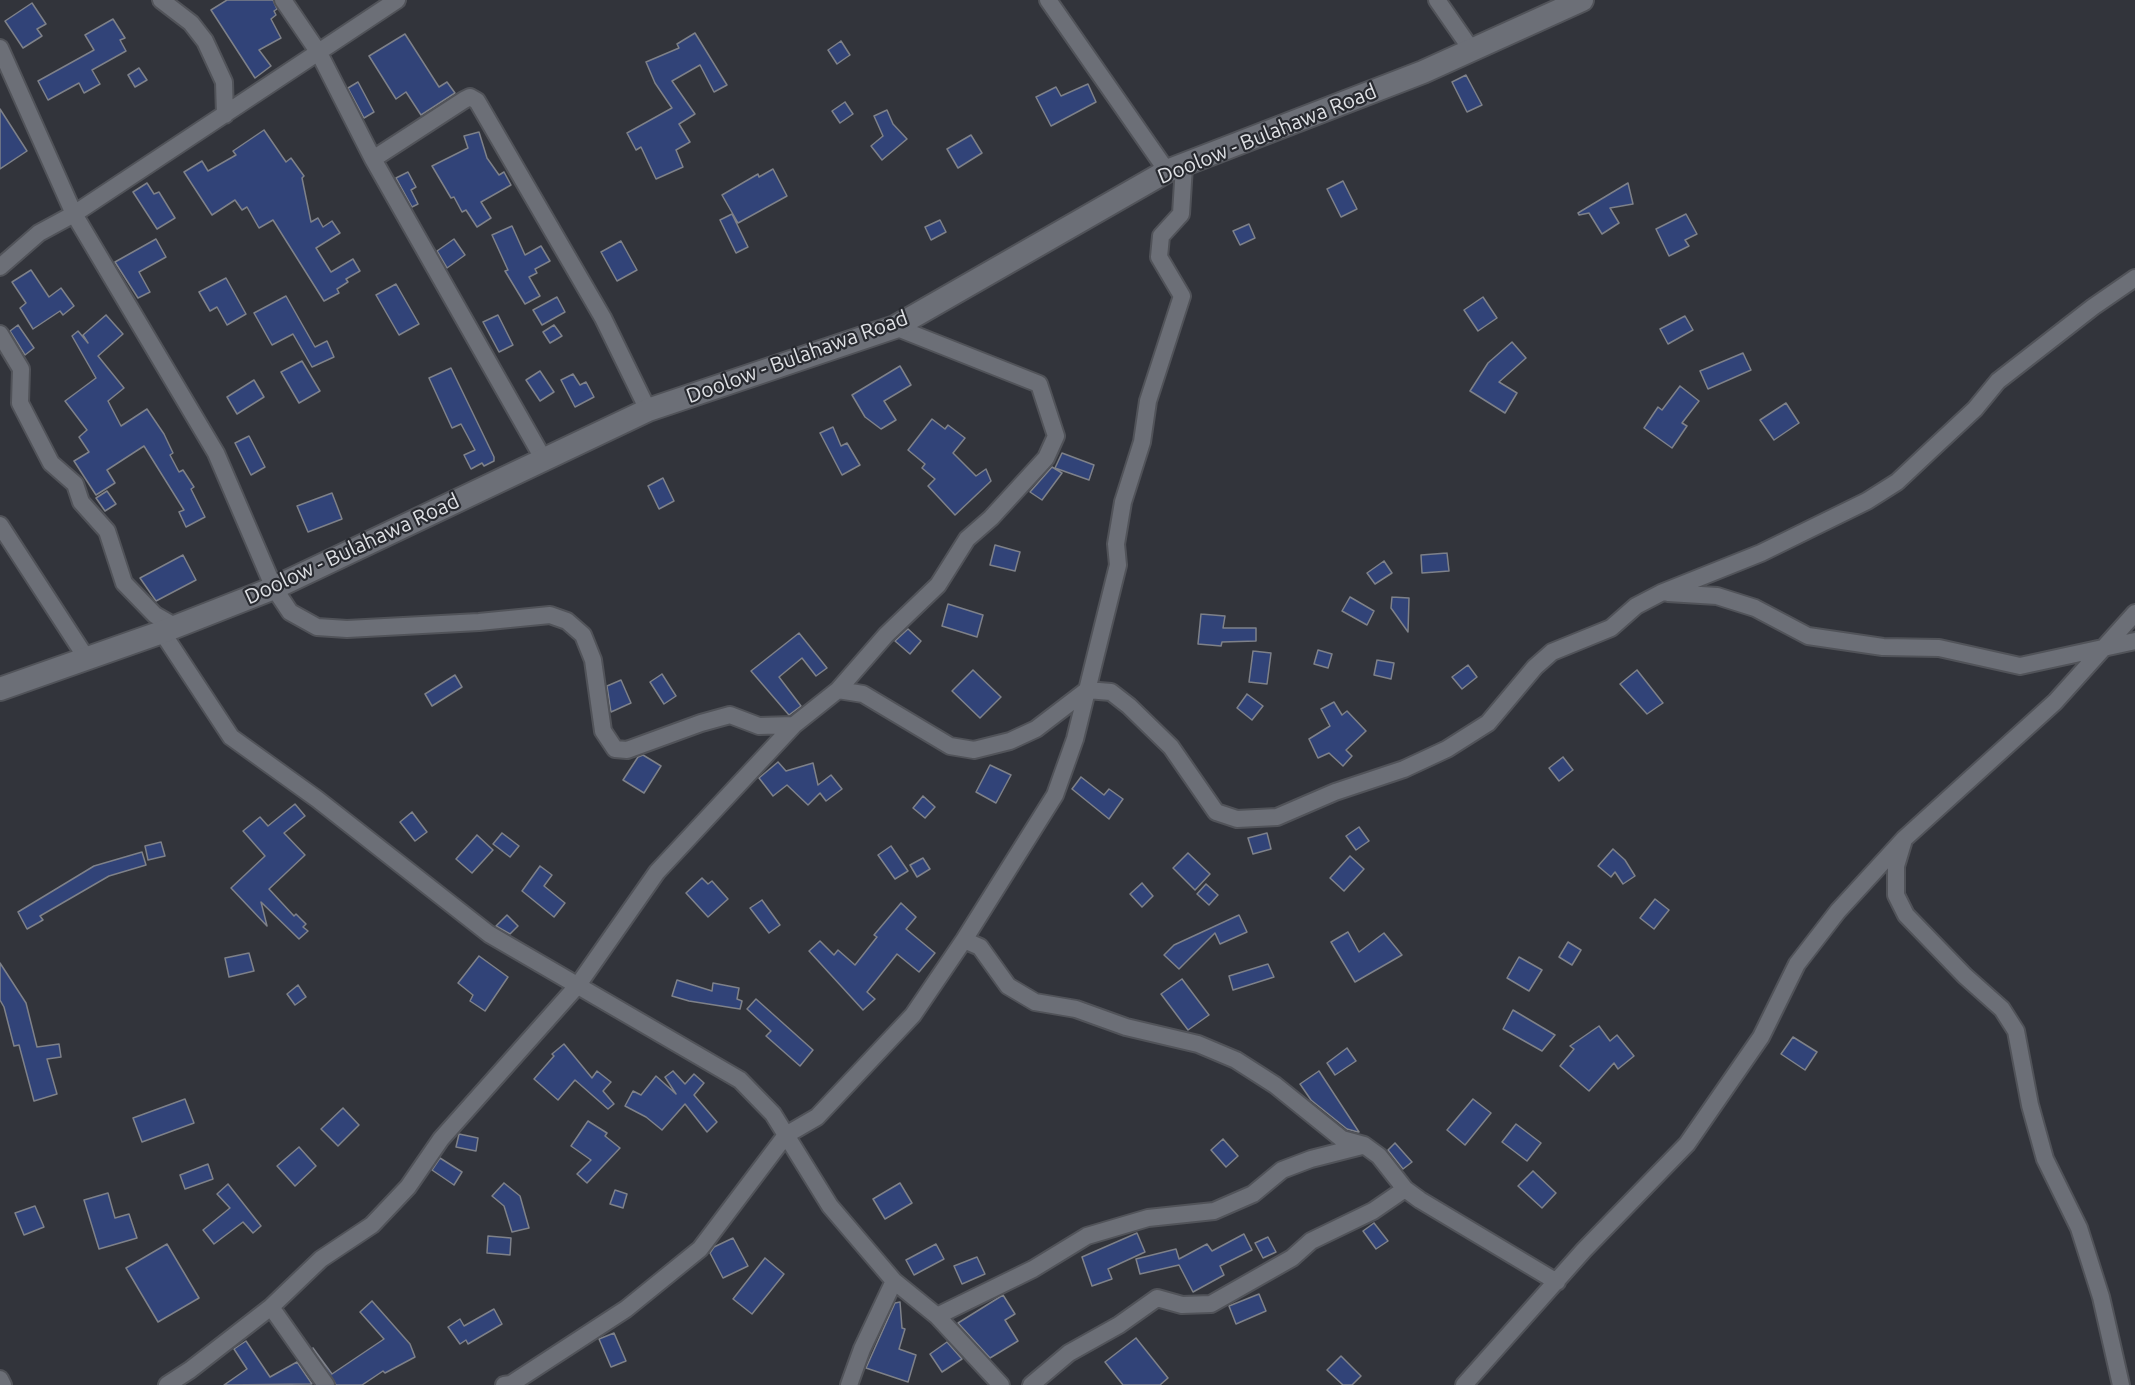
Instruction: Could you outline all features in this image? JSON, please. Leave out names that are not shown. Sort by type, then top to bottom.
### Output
[{"type":"main road","name":"Doolow - Bulahawa Road","points":[[0,689],[169,630],[274,588],[648,410],[895,327],[1175,169],[1423,72],[1582,0]]},
{"type":"street","points":[[161,0],[191,23],[205,41],[224,82],[225,115]]},
{"type":"street","points":[[283,0],[319,53],[373,159],[544,460]]},
{"type":"street","points":[[0,267],[39,233],[74,214],[397,0]]},
{"type":"street","points":[[504,1385],[511,1384],[626,1309],[700,1249],[786,1135],[817,1117],[913,1015],[964,940],[1055,795],[1075,739],[1118,566],[1116,544],[1123,502],[1142,442],[1148,401],[1182,296],[1159,256],[1161,236],[1182,214],[1175,169],[1048,0]]},
{"type":"street","points":[[1437,0],[1471,50]]},
{"type":"street","points":[[0,48],[74,214],[216,453],[274,588],[290,612],[317,627],[398,627],[550,615],[567,621],[583,635],[593,660],[603,731],[615,748],[627,750],[700,723],[730,716],[759,726],[794,725]]},
{"type":"street","points":[[373,159],[465,100],[470,98],[477,101],[603,318],[648,410]]},
{"type":"street","points":[[838,690],[863,694],[950,746],[974,750],[1010,741],[1036,729],[1087,690],[1111,692],[1129,706],[1171,747],[1216,812],[1237,819],[1277,816],[1335,792],[1404,770],[1447,749],[1488,723],[1534,667],[1552,652],[1611,628],[1636,606],[1661,593],[1761,553],[1867,501],[1897,482],[1975,410],[1998,381],[2092,306],[2135,278]]},
{"type":"street","points":[[167,1385],[190,1370],[271,1307],[321,1259],[380,1217],[408,1187],[441,1138],[578,985],[657,872],[794,725],[838,690],[886,635],[938,585],[967,539],[991,518],[1046,458],[1056,436],[1039,384],[895,327]]},
{"type":"street","points":[[0,334],[21,369],[20,403],[51,463],[75,484],[81,502],[107,531],[124,583],[169,630],[231,737],[317,799],[489,934],[740,1080],[773,1114],[830,1206],[894,1281],[937,1316],[1001,1385]]},
{"type":"street","points":[[0,525],[87,659]]},
{"type":"street","points":[[1661,593],[1717,596],[1755,608],[1808,636],[1883,647],[1939,648],[2020,666],[2135,641]]},
{"type":"street","points":[[1464,1385],[1654,1175],[1687,1144],[1761,1037],[1797,964],[1838,911],[1904,839],[2055,702],[2135,613]]},
{"type":"street","points":[[1904,839],[1896,866],[1896,894],[1906,915],[1965,976],[2002,1009],[2016,1031],[2030,1105],[2045,1159],[2079,1228],[2101,1297],[2121,1385]]},
{"type":"street","points":[[964,940],[980,947],[1008,986],[1035,1002],[1076,1009],[1126,1026],[1198,1044],[1236,1060],[1275,1085],[1342,1140],[1364,1146],[1379,1156],[1405,1189],[1557,1282]]},
{"type":"street","points":[[937,1316],[1033,1269],[1087,1236],[1148,1218],[1214,1211],[1252,1194],[1282,1170],[1311,1159],[1364,1146]]},
{"type":"street","points":[[1031,1385],[1069,1353],[1119,1325],[1157,1298],[1182,1305],[1211,1304],[1292,1258],[1311,1241],[1373,1211],[1405,1189]]},
{"type":"street","points":[[849,1385],[862,1349],[894,1281]]},
{"type":"street","points":[[271,1307],[326,1385]]},
{"type":"street","points":[[0,1379],[3,1385]]},
{"type":"building","points":[[227,0],[273,0],[277,9],[274,11],[276,15],[271,19],[281,38],[259,50],[271,66],[255,78],[211,10]]},
{"type":"building","points":[[32,3],[46,24],[37,29],[42,36],[23,48],[5,21]]},
{"type":"building","points":[[113,19],[125,38],[120,40],[126,51],[92,70],[100,84],[84,93],[79,83],[48,100],[38,81],[94,50],[85,35]]},
{"type":"building","points":[[695,33],[727,85],[714,92],[700,65],[672,81],[695,114],[679,124],[690,142],[676,150],[683,167],[656,179],[641,147],[636,150],[627,133],[672,108],[655,83],[646,62],[679,48],[677,44]]},
{"type":"building","points":[[405,34],[439,87],[447,82],[455,93],[421,115],[406,92],[396,99],[369,56]]},
{"type":"building","points":[[841,41],[850,55],[837,64],[828,50]]},
{"type":"building","points":[[139,68],[147,80],[135,87],[128,75]]},
{"type":"building","points":[[1466,75],[1482,105],[1467,112],[1452,82]]},
{"type":"building","points":[[358,82],[374,112],[364,118],[348,88]]},
{"type":"building","points":[[1088,84],[1096,102],[1051,126],[1036,97],[1056,87],[1061,96]]},
{"type":"building","points":[[845,102],[853,114],[840,123],[832,111]]},
{"type":"building","points":[[0,109],[27,151],[0,169]]},
{"type":"building","points":[[887,110],[893,124],[907,139],[882,160],[871,146],[883,136],[874,116]]},
{"type":"building","points":[[264,130],[286,162],[291,158],[304,176],[302,178],[311,222],[318,218],[323,227],[332,221],[340,233],[316,248],[331,272],[353,259],[360,271],[346,279],[348,282],[337,289],[339,293],[324,301],[273,220],[259,228],[247,207],[242,210],[235,200],[212,215],[184,172],[202,161],[208,171],[236,155],[233,151]]},
{"type":"building","points":[[479,132],[487,158],[499,175],[504,172],[511,185],[481,202],[491,218],[477,227],[466,210],[462,212],[454,197],[451,198],[432,166],[468,148],[464,136]]},
{"type":"building","points":[[971,135],[982,153],[958,168],[947,149]]},
{"type":"building","points":[[773,169],[787,196],[738,223],[722,195],[758,174],[759,177]]},
{"type":"building","points":[[408,172],[416,187],[411,190],[418,204],[412,207],[396,178]]},
{"type":"building","points":[[1343,181],[1357,209],[1341,217],[1327,189]]},
{"type":"building","points":[[147,183],[154,194],[159,192],[175,218],[157,229],[133,192]]},
{"type":"building","points":[[1628,183],[1633,204],[1610,208],[1619,223],[1602,234],[1589,213],[1579,215],[1578,213]]},
{"type":"building","points":[[732,214],[748,247],[736,253],[720,220]]},
{"type":"building","points":[[1686,214],[1697,234],[1685,240],[1689,246],[1669,256],[1656,229]]},
{"type":"building","points":[[940,220],[946,232],[931,240],[925,227]]},
{"type":"building","points":[[1249,224],[1255,238],[1240,245],[1233,231]]},
{"type":"building","points":[[512,226],[525,255],[541,246],[550,261],[535,269],[537,273],[529,277],[540,296],[525,304],[505,271],[508,270],[492,235]]},
{"type":"building","points":[[156,239],[166,257],[139,272],[150,292],[138,298],[115,262]]},
{"type":"building","points":[[454,239],[465,255],[447,268],[437,251]]},
{"type":"building","points":[[621,241],[637,270],[617,281],[601,252]]},
{"type":"building","points":[[31,270],[49,297],[61,288],[74,306],[63,315],[60,311],[33,329],[20,308],[26,303],[12,282]]},
{"type":"building","points":[[226,278],[246,314],[227,325],[217,307],[210,311],[199,292]]},
{"type":"building","points":[[396,284],[419,324],[399,335],[376,295]]},
{"type":"building","points":[[286,296],[315,347],[327,341],[334,357],[312,367],[293,334],[272,345],[254,313]]},
{"type":"building","points":[[557,297],[565,312],[542,325],[533,310]]},
{"type":"building","points":[[1483,297],[1497,318],[1478,331],[1464,310]]},
{"type":"building","points":[[106,315],[123,334],[98,356],[124,388],[108,401],[121,426],[147,409],[164,434],[173,453],[170,455],[179,472],[183,470],[194,487],[191,489],[205,517],[186,527],[179,512],[184,510],[144,446],[107,470],[115,483],[96,495],[74,461],[89,452],[79,437],[87,430],[65,401],[96,378],[72,336],[78,331],[88,343],[83,335]]},
{"type":"building","points":[[498,315],[513,345],[499,352],[483,322]]},
{"type":"building","points":[[1685,316],[1693,330],[1668,344],[1660,329]]},
{"type":"building","points":[[18,325],[34,348],[25,355],[10,331]]},
{"type":"building","points":[[554,325],[562,336],[550,343],[543,332]]},
{"type":"building","points":[[1512,342],[1526,358],[1499,382],[1517,393],[1505,413],[1470,391],[1488,363]]},
{"type":"building","points":[[1743,353],[1751,370],[1708,389],[1700,371]]},
{"type":"building","points":[[302,361],[320,391],[299,403],[281,372]]},
{"type":"building","points":[[900,366],[911,385],[884,401],[896,420],[881,429],[865,417],[852,395]]},
{"type":"building","points":[[451,368],[494,457],[494,461],[484,466],[482,463],[471,469],[464,455],[475,450],[461,424],[452,428],[429,378]]},
{"type":"building","points":[[540,371],[554,392],[540,401],[526,380]]},
{"type":"building","points":[[573,374],[580,385],[586,382],[594,397],[575,407],[561,380]]},
{"type":"building","points":[[254,380],[264,397],[237,414],[227,397]]},
{"type":"building","points":[[1680,386],[1699,401],[1682,423],[1687,426],[1672,448],[1644,428],[1658,407],[1662,410]]},
{"type":"building","points":[[1786,403],[1799,423],[1774,440],[1760,420]]},
{"type":"building","points":[[932,419],[945,429],[948,425],[965,438],[953,453],[976,476],[986,469],[991,481],[955,515],[928,486],[935,479],[922,468],[925,464],[908,450]]},
{"type":"building","points":[[833,427],[841,446],[847,443],[860,465],[842,475],[820,433]]},
{"type":"building","points":[[249,436],[265,467],[251,475],[235,443]]},
{"type":"building","points":[[1062,453],[1094,465],[1089,480],[1055,468]]},
{"type":"building","points":[[1052,467],[1062,473],[1042,500],[1030,492]]},
{"type":"building","points":[[663,478],[674,501],[659,509],[648,486]]},
{"type":"building","points":[[107,491],[116,504],[105,511],[96,498]]},
{"type":"building","points":[[332,493],[342,519],[308,532],[297,506]]},
{"type":"building","points":[[995,545],[1020,552],[1015,571],[990,565]]},
{"type":"building","points":[[1447,553],[1449,571],[1422,573],[1421,555]]},
{"type":"building","points":[[183,555],[196,580],[156,601],[140,578]]},
{"type":"building","points":[[1384,561],[1392,573],[1375,584],[1367,573]]},
{"type":"building","points":[[1350,597],[1374,611],[1367,625],[1342,611]]},
{"type":"building","points":[[1392,597],[1409,598],[1408,632],[1391,608]]},
{"type":"building","points":[[948,604],[983,615],[977,637],[942,626]]},
{"type":"building","points":[[1201,614],[1225,616],[1223,628],[1256,628],[1256,641],[1222,642],[1221,646],[1198,644]]},
{"type":"building","points":[[908,629],[921,641],[910,654],[895,641]]},
{"type":"building","points":[[799,633],[827,668],[816,676],[802,658],[779,677],[801,706],[789,715],[751,671]]},
{"type":"building","points":[[1318,650],[1332,654],[1328,668],[1314,664]]},
{"type":"building","points":[[1253,651],[1271,653],[1267,684],[1249,682]]},
{"type":"building","points":[[1377,660],[1394,663],[1391,679],[1374,675]]},
{"type":"building","points":[[1468,665],[1477,677],[1462,689],[1452,677]]},
{"type":"building","points":[[973,670],[1001,697],[980,718],[952,691]]},
{"type":"building","points":[[1637,670],[1663,703],[1647,714],[1620,684]]},
{"type":"building","points":[[662,674],[676,696],[664,704],[650,682]]},
{"type":"building","points":[[455,675],[462,687],[432,706],[425,694]]},
{"type":"building","points":[[621,680],[631,703],[611,712],[607,686]]},
{"type":"building","points":[[1247,694],[1263,706],[1252,720],[1237,708]]},
{"type":"building","points":[[1334,702],[1342,715],[1347,711],[1366,731],[1346,750],[1352,756],[1343,766],[1329,753],[1318,758],[1309,739],[1330,726],[1321,709]]},
{"type":"building","points":[[643,755],[661,766],[644,793],[623,780],[638,757]]},
{"type":"building","points":[[1563,757],[1573,770],[1559,781],[1549,768]]},
{"type":"building","points":[[778,762],[786,771],[813,763],[818,785],[831,775],[842,789],[826,801],[820,793],[808,805],[787,785],[773,796],[759,778]]},
{"type":"building","points":[[990,765],[1011,775],[996,803],[976,792]]},
{"type":"building","points":[[1081,777],[1104,795],[1109,789],[1123,799],[1109,819],[1072,789]]},
{"type":"building","points":[[923,796],[935,807],[925,818],[913,808]]},
{"type":"building","points":[[295,804],[305,816],[284,833],[305,855],[269,889],[294,916],[296,914],[306,924],[303,927],[308,931],[299,939],[261,902],[267,926],[231,888],[265,856],[243,831],[260,817],[268,826]]},
{"type":"building","points":[[412,812],[427,832],[415,841],[400,822]]},
{"type":"building","points":[[1359,827],[1369,841],[1356,850],[1346,836]]},
{"type":"building","points":[[502,833],[519,846],[510,857],[493,844]]},
{"type":"building","points":[[1267,833],[1271,849],[1253,854],[1248,838]]},
{"type":"building","points":[[477,835],[493,850],[472,873],[456,859]]},
{"type":"building","points":[[161,842],[165,856],[148,860],[145,846]]},
{"type":"building","points":[[891,846],[908,871],[895,879],[878,855]]},
{"type":"building","points":[[1613,849],[1625,860],[1635,876],[1623,884],[1615,872],[1611,877],[1598,866]]},
{"type":"building","points":[[142,852],[146,865],[109,876],[40,916],[43,920],[27,929],[18,912],[94,866]]},
{"type":"building","points":[[1188,853],[1210,874],[1195,890],[1173,868]]},
{"type":"building","points":[[1350,856],[1364,869],[1344,891],[1330,878]]},
{"type":"building","points":[[923,858],[930,869],[917,877],[910,865]]},
{"type":"building","points":[[540,866],[552,875],[544,886],[565,903],[554,917],[522,891]]},
{"type":"building","points":[[702,878],[708,884],[712,881],[728,899],[708,917],[686,893]]},
{"type":"building","points":[[1142,883],[1153,896],[1142,907],[1130,894]]},
{"type":"building","points":[[1206,884],[1218,895],[1209,905],[1197,894]]},
{"type":"building","points":[[1655,899],[1669,910],[1654,929],[1640,918]]},
{"type":"building","points":[[762,900],[780,925],[769,933],[750,908]]},
{"type":"building","points":[[901,903],[916,917],[906,929],[935,953],[919,972],[897,954],[867,992],[875,999],[863,1010],[809,951],[820,941],[834,955],[838,950],[855,965],[877,937],[874,935]]},
{"type":"building","points":[[507,915],[518,926],[510,934],[496,926]]},
{"type":"building","points":[[1239,915],[1247,932],[1220,944],[1215,933],[1179,969],[1164,955],[1174,945]]},
{"type":"building","points":[[1348,932],[1359,952],[1384,933],[1402,955],[1355,982],[1331,942]]},
{"type":"building","points":[[1568,942],[1581,950],[1572,965],[1559,957]]},
{"type":"building","points":[[249,953],[254,971],[229,977],[225,958]]},
{"type":"building","points":[[479,956],[508,977],[485,1011],[470,1001],[473,995],[458,983]]},
{"type":"building","points":[[1519,957],[1542,970],[1529,991],[1507,978]]},
{"type":"building","points":[[0,963],[26,1003],[37,1047],[59,1044],[61,1057],[47,1059],[57,1094],[34,1101],[19,1045],[14,1046],[0,1000]]},
{"type":"building","points":[[1268,964],[1274,977],[1233,990],[1229,976]]},
{"type":"building","points":[[1182,979],[1209,1015],[1188,1030],[1161,994]]},
{"type":"building","points":[[677,980],[712,991],[713,983],[739,988],[737,999],[742,1001],[740,1009],[672,996]]},
{"type":"building","points":[[298,985],[306,997],[295,1005],[287,994]]},
{"type":"building","points":[[756,999],[813,1050],[800,1066],[766,1036],[771,1031],[747,1009]]},
{"type":"building","points":[[1513,1010],[1555,1035],[1542,1051],[1503,1029]]},
{"type":"building","points":[[1599,1026],[1610,1041],[1617,1035],[1634,1056],[1618,1069],[1614,1063],[1589,1091],[1560,1066],[1574,1049],[1570,1046]]},
{"type":"building","points":[[1793,1037],[1817,1052],[1805,1070],[1781,1054]]},
{"type":"building","points":[[564,1044],[592,1078],[597,1071],[611,1082],[603,1091],[614,1104],[608,1109],[575,1080],[558,1100],[534,1079],[554,1056],[552,1054]]},
{"type":"building","points":[[1347,1048],[1356,1061],[1335,1075],[1327,1063]]},
{"type":"building","points":[[673,1071],[685,1084],[694,1074],[704,1083],[694,1095],[717,1122],[707,1132],[685,1104],[662,1130],[646,1117],[625,1106],[633,1091],[641,1095],[656,1076],[676,1094],[665,1077]]},
{"type":"building","points":[[1319,1071],[1359,1132],[1347,1129],[1311,1100],[1300,1084]]},
{"type":"building","points":[[185,1099],[194,1123],[142,1142],[133,1118]]},
{"type":"building","points":[[1473,1099],[1491,1113],[1465,1145],[1447,1130]]},
{"type":"building","points":[[343,1108],[359,1125],[338,1146],[321,1129]]},
{"type":"building","points":[[588,1121],[607,1133],[605,1136],[620,1148],[587,1183],[577,1174],[591,1160],[571,1146]]},
{"type":"building","points":[[1516,1124],[1541,1143],[1527,1161],[1502,1142]]},
{"type":"building","points":[[459,1134],[478,1138],[476,1151],[456,1147]]},
{"type":"building","points":[[1223,1139],[1238,1156],[1226,1167],[1211,1150]]},
{"type":"building","points":[[1395,1143],[1412,1162],[1403,1169],[1388,1150]]},
{"type":"building","points":[[299,1147],[316,1166],[295,1186],[277,1166]]},
{"type":"building","points":[[440,1158],[462,1172],[454,1185],[432,1170]]},
{"type":"building","points":[[208,1164],[213,1179],[185,1189],[180,1175]]},
{"type":"building","points":[[1533,1171],[1556,1193],[1542,1208],[1518,1186]]},
{"type":"building","points":[[504,1183],[520,1196],[529,1228],[512,1232],[504,1206],[492,1196]]},
{"type":"building","points":[[900,1183],[912,1203],[885,1219],[873,1199]]},
{"type":"building","points":[[228,1184],[261,1226],[253,1233],[243,1222],[214,1244],[203,1230],[230,1208],[217,1194]]},
{"type":"building","points":[[615,1190],[627,1194],[623,1208],[610,1204]]},
{"type":"building","points":[[108,1193],[115,1218],[129,1214],[137,1238],[99,1249],[84,1200]]},
{"type":"building","points":[[35,1206],[44,1227],[24,1235],[15,1213]]},
{"type":"building","points":[[1374,1223],[1388,1241],[1376,1249],[1363,1231]]},
{"type":"building","points":[[1137,1233],[1145,1252],[1108,1269],[1112,1279],[1092,1286],[1082,1257]]},
{"type":"building","points":[[1244,1234],[1252,1250],[1220,1266],[1224,1275],[1193,1292],[1179,1265],[1140,1274],[1136,1259],[1176,1249],[1179,1259],[1207,1244],[1212,1251]]},
{"type":"building","points":[[488,1236],[511,1238],[510,1255],[487,1253]]},
{"type":"building","points":[[1268,1237],[1276,1252],[1263,1258],[1255,1243]]},
{"type":"building","points":[[733,1238],[748,1266],[723,1278],[710,1253],[714,1247]]},
{"type":"building","points":[[167,1244],[199,1298],[158,1322],[126,1268]]},
{"type":"building","points":[[936,1244],[944,1259],[914,1275],[906,1260]]},
{"type":"building","points":[[977,1257],[985,1274],[962,1284],[954,1266]]},
{"type":"building","points":[[765,1258],[784,1274],[752,1314],[733,1299]]},
{"type":"building","points":[[1259,1294],[1266,1311],[1236,1324],[1229,1306]]},
{"type":"building","points":[[1003,1295],[1015,1314],[1005,1320],[1018,1341],[990,1358],[958,1323]]},
{"type":"building","points":[[372,1301],[410,1344],[415,1357],[385,1373],[383,1371],[362,1385],[336,1385],[313,1348],[332,1374],[384,1339],[360,1312]]},
{"type":"building","points":[[900,1302],[902,1328],[905,1329],[899,1349],[916,1355],[908,1382],[866,1368],[895,1303]]},
{"type":"building","points":[[494,1309],[502,1324],[468,1344],[466,1340],[460,1344],[448,1327],[460,1319],[464,1326]]},
{"type":"building","points":[[614,1333],[626,1361],[611,1367],[599,1339]]},
{"type":"building","points":[[1136,1338],[1168,1378],[1160,1385],[1123,1385],[1105,1362]]},
{"type":"building","points":[[246,1341],[270,1377],[297,1362],[312,1384],[224,1385],[247,1369],[234,1349]]},
{"type":"building","points":[[947,1342],[962,1359],[942,1372],[930,1354]]},
{"type":"building","points":[[1341,1356],[1361,1376],[1352,1385],[1343,1385],[1327,1370]]}]
